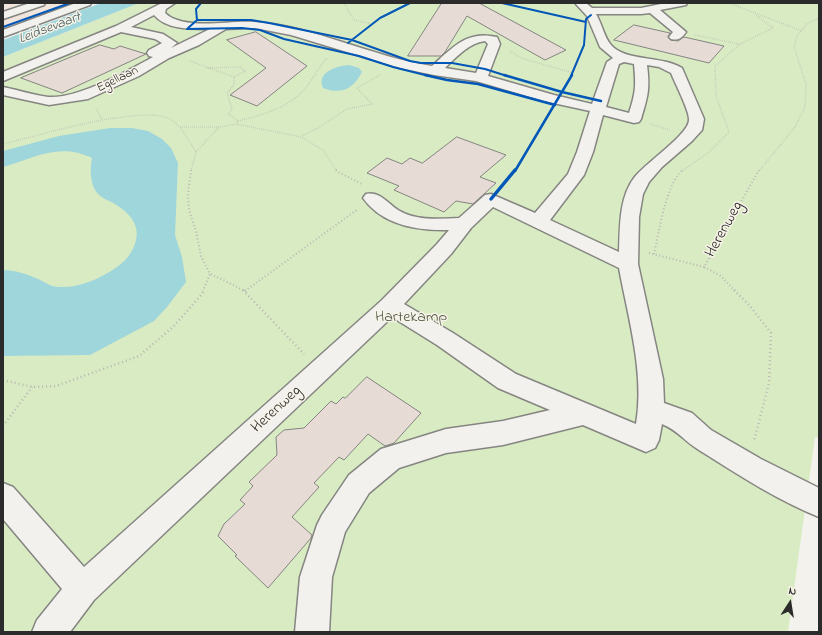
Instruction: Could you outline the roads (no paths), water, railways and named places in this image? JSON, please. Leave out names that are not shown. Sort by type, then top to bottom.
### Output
[{"type":"street","points":[[3,16],[40,3]]},
{"type":"street","points":[[6,30],[86,3]]},
{"type":"street","points":[[584,7],[653,10],[682,3]]},
{"type":"street","points":[[166,5],[159,14],[162,18],[173,23],[190,25],[255,25],[283,30],[343,46],[403,65],[481,78],[558,100],[634,119],[642,95],[643,86],[640,60]]},
{"type":"street","points":[[3,77],[120,28],[166,5]]},
{"type":"street","points":[[390,306],[445,339],[507,381],[646,440],[651,409],[651,379],[628,256],[630,217],[634,194],[641,180],[656,164],[689,136],[694,130],[697,119],[677,71],[673,68],[640,60],[622,58],[605,47],[584,7]]},
{"type":"street","points":[[653,10],[677,34]]},
{"type":"street","name":"Egellaan","points":[[3,91],[49,101],[83,96],[134,73],[175,50],[195,42],[225,25]]},
{"type":"street","points":[[120,28],[159,36],[171,43],[138,62]]},
{"type":"street","points":[[434,71],[469,40],[480,37],[488,37],[493,40],[494,44],[481,78]]},
{"type":"street","points":[[622,58],[613,62],[589,136],[586,152],[576,175],[541,217],[540,222],[628,256]]},
{"type":"street","points":[[369,192],[394,215],[418,224],[464,224]]},
{"type":"street","name":"Herenweg","points":[[49,632],[84,589],[390,306],[444,249],[464,224],[491,199],[540,222]]},
{"type":"street","points":[[651,409],[683,421],[702,438],[751,468],[819,503]]},
{"type":"street","points":[[312,632],[316,577],[332,525],[359,484],[391,458],[446,441],[503,433],[582,414]]},
{"type":"street","points":[[3,497],[84,589]]},
{"type":"water","name":"Leidsevaart","points":[[101,3],[139,3],[3,57],[3,40]]},
{"type":"water","points":[[349,65],[359,68],[362,72],[355,83],[346,89],[336,91],[323,88],[322,78],[325,74],[334,68]]},
{"type":"water","points":[[110,128],[132,128],[148,131],[162,139],[171,148],[178,163],[175,235],[182,257],[186,282],[154,321],[90,355],[3,356],[3,270],[25,274],[54,286],[74,286],[102,276],[122,263],[133,249],[137,234],[135,224],[132,219],[120,207],[102,197],[95,190],[91,174],[92,158],[80,153],[58,151],[3,167],[3,151],[59,136]]},
{"type":"park label","name":"Hartekamp","points":[[411,318]]}]
